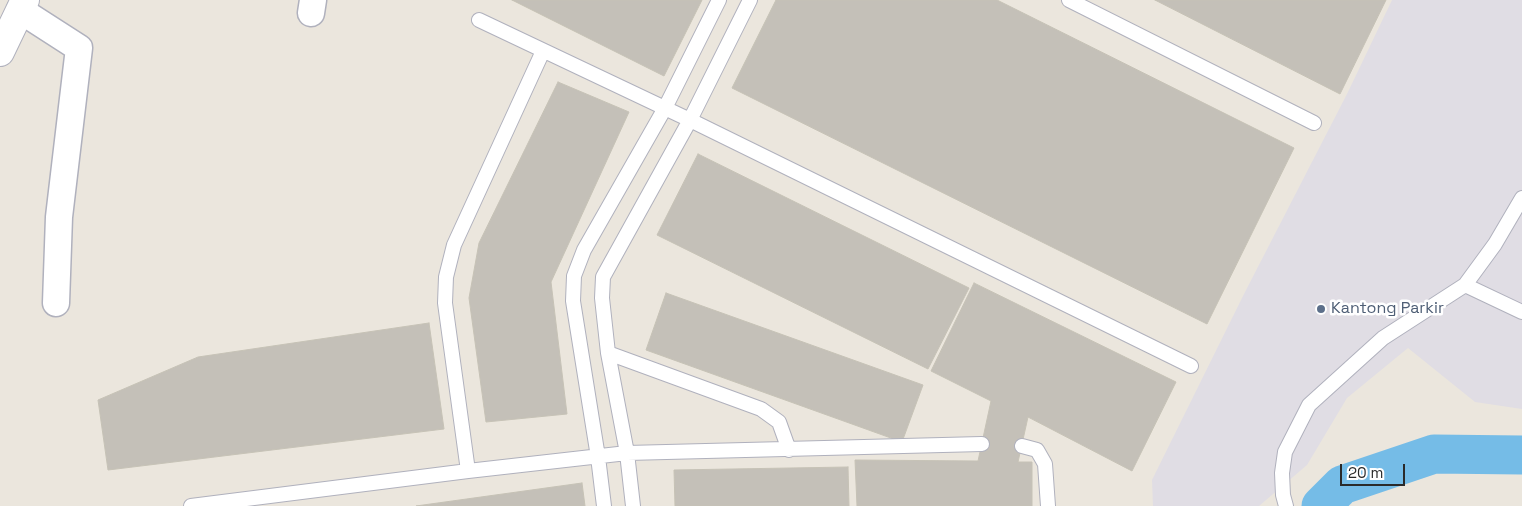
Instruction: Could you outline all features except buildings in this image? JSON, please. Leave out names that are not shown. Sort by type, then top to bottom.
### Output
[{"type":"street","points":[[2,41],[22,5],[79,48],[59,217],[56,303]]},
{"type":"lane","points":[[604,506],[573,301],[574,276],[584,250],[665,108],[719,0]]},
{"type":"lane","points":[[633,506],[627,453],[608,353],[602,298],[603,277],[690,120],[750,0]]},
{"type":"lane","points":[[1069,0],[1314,122]]},
{"type":"lane","points":[[479,20],[690,120],[1191,366]]},
{"type":"lane","points":[[468,471],[445,303],[446,277],[454,245],[543,51]]},
{"type":"lane","points":[[1284,501],[1282,473],[1285,452],[1309,405],[1383,338],[1466,285],[1495,244],[1522,198]]},
{"type":"lane","points":[[1466,285],[1522,312]]},
{"type":"lane","points":[[608,353],[761,409],[779,422],[789,450]]},
{"type":"lane","points":[[191,506],[627,453],[982,444]]},
{"type":"lane","points":[[1022,446],[1037,450],[1045,464],[1048,506]]},
{"type":"shaded area","points":[[1392,0],[1522,0],[1522,409],[1475,402],[1408,348],[1347,398],[1307,465],[1259,506],[1153,506],[1152,480],[1245,292],[1347,94]]},
{"type":"waterway","points":[[1321,506],[1342,485],[1434,454],[1522,455]]},
{"type":"place","name":"Kantong Parkir","points":[[1321,309]]}]
